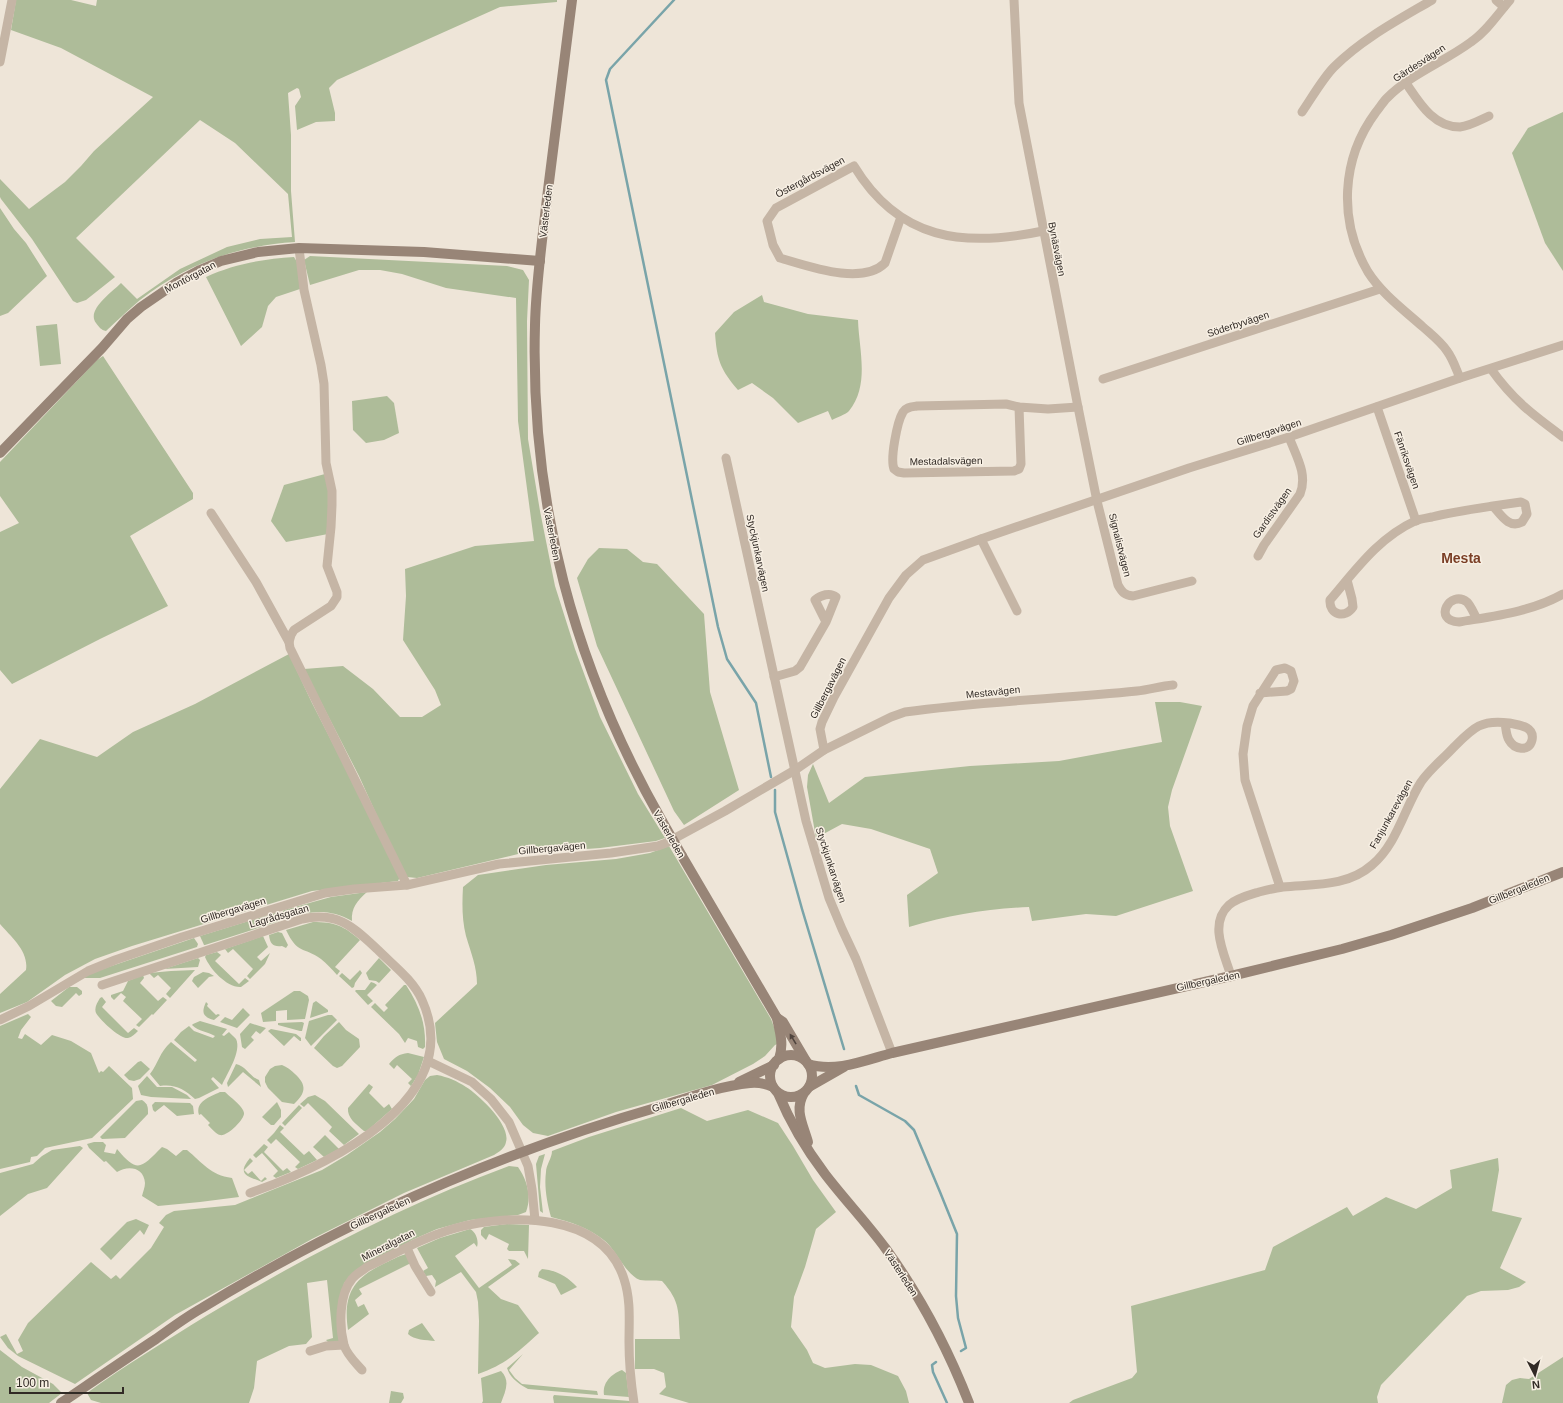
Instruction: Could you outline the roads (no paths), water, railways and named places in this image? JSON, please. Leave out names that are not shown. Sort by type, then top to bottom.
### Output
[{"type":"main road","name":"Västerleden","points":[[572,0],[540,261],[535,323],[535,398],[543,479],[556,554],[571,612],[597,689],[632,766],[682,856],[777,1018],[782,1042],[782,1050],[776,1062]]},
{"type":"main road","name":"Montörgatan","points":[[0,453],[102,348],[127,319],[156,296],[200,270],[221,261],[258,252],[299,248],[416,252],[540,261]]},
{"type":"main road","name":"Gillbergaleden","points":[[807,1063],[817,1067],[846,1065],[892,1053],[1297,961],[1391,935],[1472,908],[1563,872]]},
{"type":"main road","name":"Västerleden","points":[[777,1018],[783,1022],[807,1063]]},
{"type":"main road","points":[[785,1056],[794,1056],[807,1063],[812,1075],[806,1090],[797,1096],[789,1097],[776,1090],[770,1076],[776,1062],[785,1056]]},
{"type":"main road","name":"Gillbergaleden","points":[[730,1087],[776,1062]]},
{"type":"main road","name":"Gillbergaleden","points":[[806,1090],[846,1065]]},
{"type":"main road","name":"Gillbergaleden","points":[[60,1403],[200,1308],[288,1259],[406,1200],[522,1152],[644,1111],[730,1087],[751,1083],[764,1084],[776,1090]]},
{"type":"main road","name":"Västerleden","points":[[776,1090],[806,1146],[825,1173],[877,1238],[911,1286],[943,1344],[969,1403]]},
{"type":"main road","name":"Västerleden","points":[[806,1090],[800,1100],[799,1114],[813,1155]]},
{"type":"street","points":[[0,62],[12,0]]},
{"type":"street","name":"Bynäsvägen","points":[[1014,0],[1019,104],[1097,500]]},
{"type":"street","points":[[1302,112],[1332,68],[1385,28],[1432,0]]},
{"type":"street","points":[[1496,0],[1507,4]]},
{"type":"street","name":"Gärdesvägen","points":[[1460,378],[1447,351],[1440,343],[1380,290],[1368,271],[1355,244],[1346,193],[1351,164],[1359,140],[1372,118],[1387,98],[1406,83],[1471,42],[1486,30],[1507,4]]},
{"type":"street","points":[[1406,83],[1420,105],[1430,115],[1449,126],[1460,127],[1469,125],[1489,116]]},
{"type":"street","name":"Östergårdsvägen","points":[[901,217],[885,263],[865,273],[857,274],[820,269],[780,258],[773,245],[767,221],[776,208],[854,166],[864,183],[888,209],[932,232],[960,238],[989,239],[1043,231]]},
{"type":"street","points":[[289,642],[294,630],[331,606],[335,603],[337,598],[327,566],[331,535],[332,491],[326,463],[324,384],[304,290],[299,248]]},
{"type":"street","name":"Söderbyvägen","points":[[1103,379],[1380,290]]},
{"type":"street","name":"Gillbergavägen","points":[[0,1020],[29,1006],[88,971],[115,960],[182,937],[325,893],[407,885],[499,864],[611,854],[658,846],[680,837],[795,770],[824,750],[821,735],[822,722],[889,598],[898,585],[916,565],[923,560],[1189,468],[1290,437],[1460,378],[1563,346]]},
{"type":"street","points":[[1492,369],[1505,388],[1515,399],[1533,415],[1563,437]]},
{"type":"street","name":"Mestadalsvägen","points":[[1019,406],[1022,464],[1018,469],[1009,471],[904,473],[894,470],[892,459],[894,446],[901,417],[904,411],[908,408],[917,406],[1006,404],[1048,409],[1078,407]]},
{"type":"street","name":"Fänriksvägen","points":[[1377,407],[1416,521]]},
{"type":"street","name":"Gardistvägen","points":[[1258,556],[1264,545],[1300,494],[1303,487],[1303,472],[1290,437]]},
{"type":"street","name":"Styckjunkarvägen","points":[[726,458],[806,821],[829,898],[856,959],[892,1053]]},
{"type":"street","name":"Signalistvägen","points":[[1097,500],[1121,592],[1126,596],[1133,596],[1192,581]]},
{"type":"street","points":[[1347,580],[1373,550],[1401,529],[1416,521],[1493,506]]},
{"type":"street","points":[[211,513],[256,582],[289,642],[290,648],[407,885]]},
{"type":"street","points":[[981,539],[1017,611]]},
{"type":"street","points":[[1476,619],[1519,612],[1563,594]]},
{"type":"street","points":[[774,677],[795,671],[800,667],[826,622]]},
{"type":"street","name":"Mestavägen","points":[[824,750],[885,719],[905,712],[1034,698],[1138,691],[1173,685]]},
{"type":"street","points":[[1260,693],[1253,706],[1247,726],[1243,754],[1244,767],[1246,780],[1280,887]]},
{"type":"street","name":"Fanjunkarevägen","points":[[1231,976],[1218,933],[1222,914],[1228,905],[1237,899],[1250,894],[1280,887],[1320,884],[1354,877],[1373,865],[1385,850],[1422,782],[1433,769],[1477,725],[1489,722],[1505,723]]},
{"type":"street","name":"Lagrådsgatan","points":[[102,985],[302,919],[324,916],[342,921],[359,932],[409,979],[422,1000],[428,1020],[430,1047],[428,1061],[414,1091],[400,1107],[351,1147],[320,1164],[250,1193]]},
{"type":"street","points":[[428,1061],[461,1075],[472,1082],[500,1108],[509,1122],[528,1166],[535,1220]]},
{"type":"street","name":"Mineralgatan","points":[[362,1370],[349,1355],[344,1345],[341,1312],[342,1303],[352,1278],[367,1267],[426,1238],[441,1233],[485,1222],[535,1220],[556,1223],[574,1228],[587,1234],[599,1242],[617,1263],[628,1291],[630,1366],[634,1403]]},
{"type":"street","points":[[407,1248],[415,1266],[431,1292]]},
{"type":"street","points":[[310,1351],[326,1346],[344,1345]]},
{"type":"waterway","points":[[674,0],[610,69],[606,80],[718,627],[727,659],[756,703],[771,777]]},
{"type":"waterway","points":[[775,790],[775,812],[844,1049]]},
{"type":"waterway","points":[[856,1086],[859,1095],[905,1121],[914,1130],[957,1234],[956,1296],[958,1318],[966,1348],[961,1351]]},
{"type":"waterway","points":[[936,1362],[932,1365],[933,1372],[947,1403]]},
{"type":"district","name":"Mesta","points":[[1461,558]]}]
